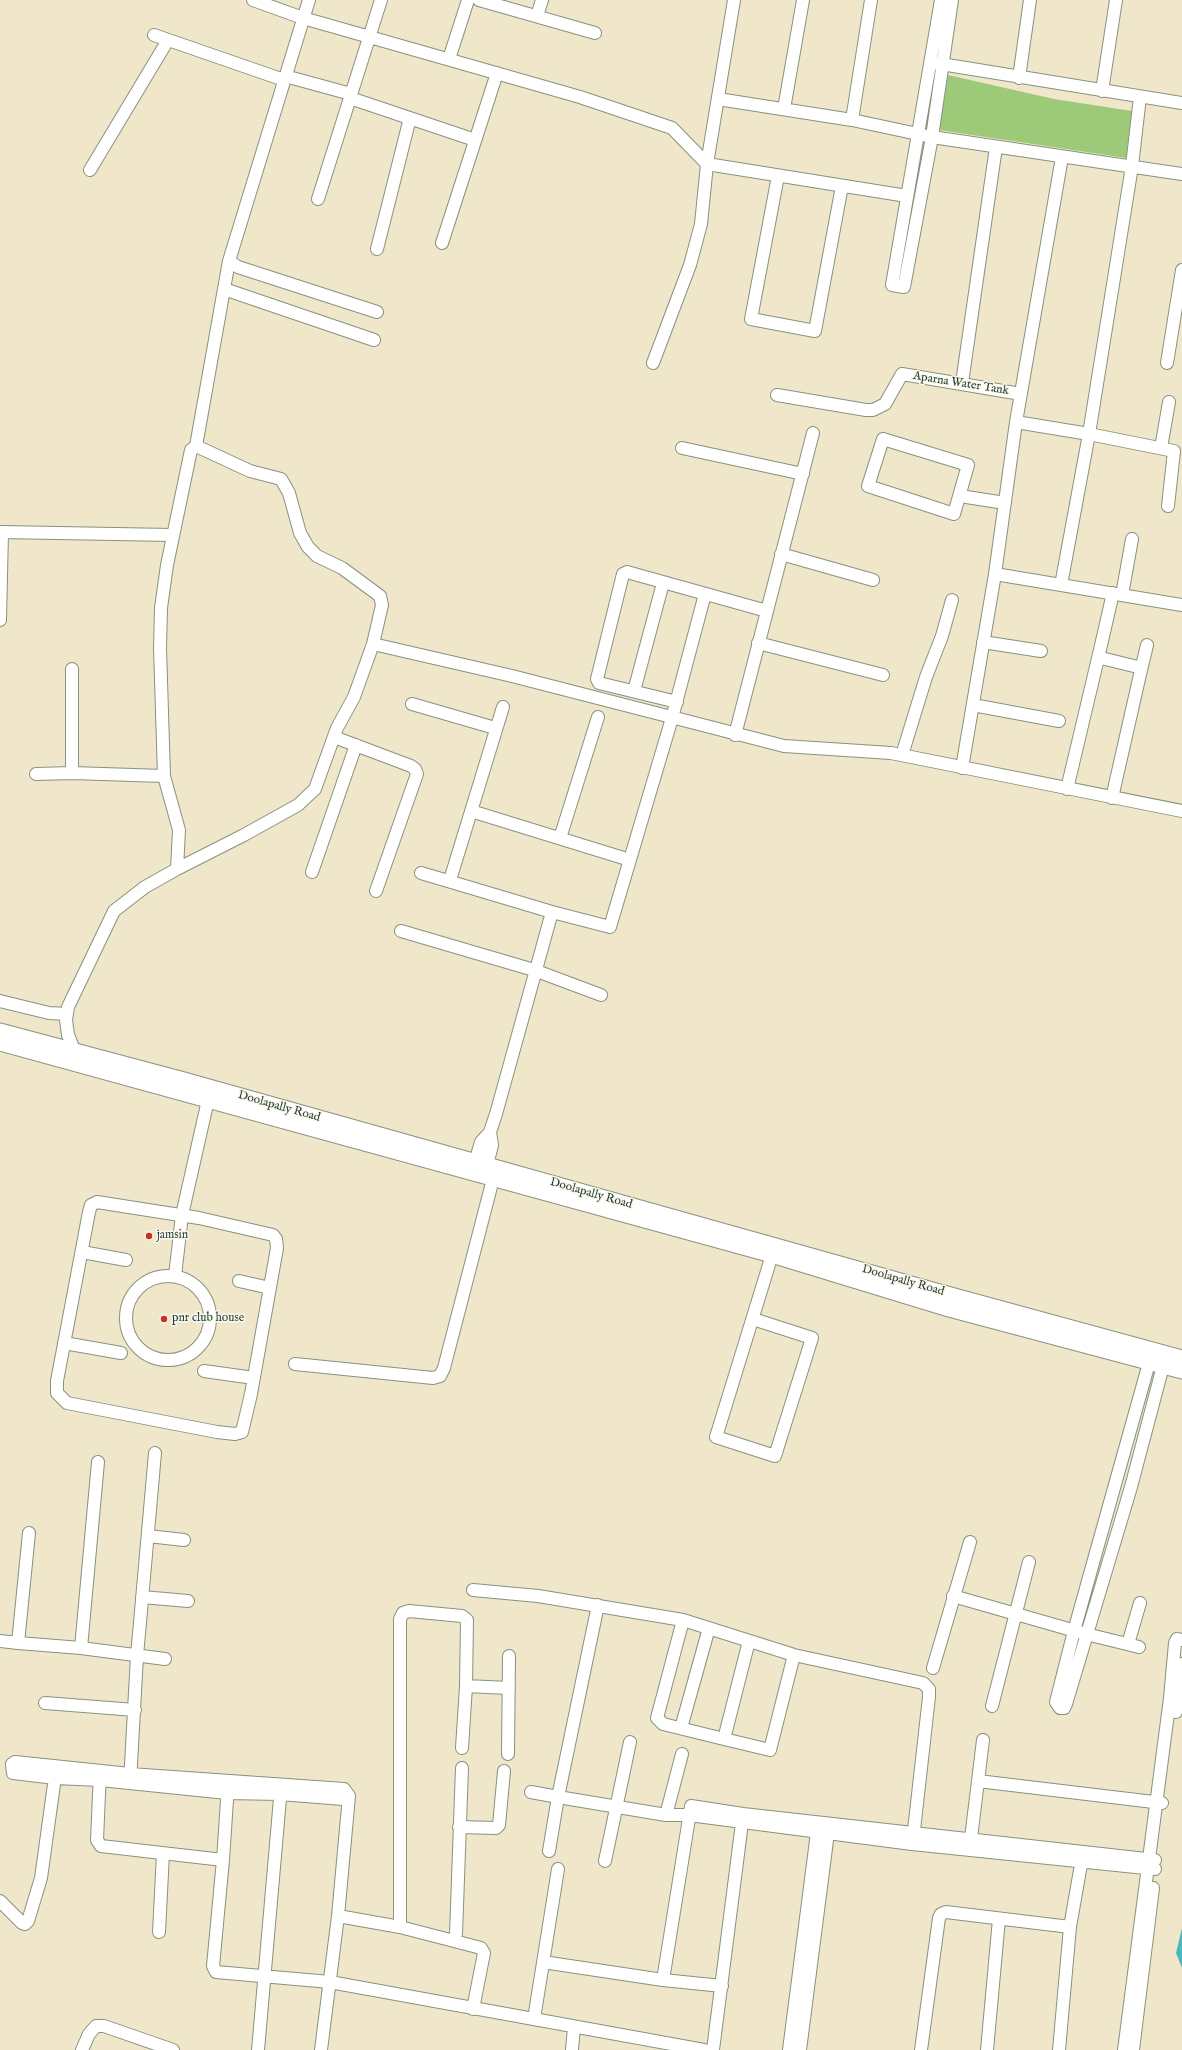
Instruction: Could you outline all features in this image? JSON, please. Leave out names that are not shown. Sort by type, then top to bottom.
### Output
[{"type":"main road","name":"Doolapally Road","points":[[0,1031],[184,1080],[239,1102],[493,1179],[772,1255],[949,1308],[1182,1358]]},
{"type":"main road","points":[[0,1043],[208,1100],[239,1102]]},
{"type":"main road","name":"Doolapally Road","points":[[239,1102],[481,1164],[1061,1332],[1156,1365],[1182,1372]]},
{"type":"street","points":[[253,0],[303,18],[497,72],[580,97],[672,128],[707,164],[907,196]]},
{"type":"street","points":[[177,868],[179,830],[164,776],[160,648],[161,608],[172,535],[191,450],[196,446],[229,262],[309,0]]},
{"type":"street","points":[[318,199],[381,0]]},
{"type":"street","points":[[449,59],[468,0]]},
{"type":"street","points":[[479,0],[595,33]]},
{"type":"street","points":[[537,16],[542,0]]},
{"type":"street","points":[[653,363],[690,265],[701,224],[707,164],[734,0]]},
{"type":"street","points":[[784,109],[804,0]]},
{"type":"street","points":[[852,120],[871,0]]},
{"type":"street","points":[[941,0],[935,63],[932,137],[904,287],[892,285],[919,135],[935,63],[952,0]]},
{"type":"street","points":[[1019,78],[1030,0]]},
{"type":"street","points":[[1102,91],[1116,0]]},
{"type":"street","points":[[154,35],[284,78],[350,96],[475,140]]},
{"type":"street","points":[[90,170],[168,40]]},
{"type":"street","points":[[935,63],[1019,78],[1182,103]]},
{"type":"street","points":[[442,243],[497,72]]},
{"type":"street","points":[[1061,585],[1089,434],[1132,166],[1140,97]]},
{"type":"street","points":[[718,99],[852,120],[919,135],[1182,174]]},
{"type":"street","points":[[377,249],[410,118]]},
{"type":"street","points":[[962,383],[996,147]]},
{"type":"street","points":[[962,768],[994,574],[1016,422],[1062,157]]},
{"type":"street","points":[[778,176],[751,319],[815,331],[842,186]]},
{"type":"street","points":[[229,262],[238,267],[376,312]]},
{"type":"street","points":[[1167,363],[1182,270]]},
{"type":"street","points":[[224,289],[374,340]]},
{"type":"street","name":"Aparna Water Tank","points":[[777,395],[873,410],[885,404],[902,374],[1021,394]]},
{"type":"street","points":[[1161,448],[1169,402]]},
{"type":"street","points":[[1016,422],[1089,434],[1174,451],[1168,506]]},
{"type":"street","points":[[735,735],[813,434]]},
{"type":"street","points":[[883,439],[968,465],[960,496],[954,514],[868,486],[883,439]]},
{"type":"street","points":[[75,1052],[68,1034],[66,1020],[68,1007],[114,911],[145,887],[177,868],[244,835],[298,805],[315,789],[334,737],[354,697],[373,644],[382,605],[380,596],[342,568],[317,556],[308,547],[300,533],[289,493],[281,479],[250,471],[196,446]]},
{"type":"street","points":[[682,448],[803,474]]},
{"type":"street","points":[[960,496],[1005,502]]},
{"type":"street","points":[[0,620],[1,532],[172,535]]},
{"type":"street","points":[[1067,789],[1099,654],[1118,594],[1132,539]]},
{"type":"street","points":[[782,554],[873,580]]},
{"type":"street","points":[[677,702],[599,683],[597,679],[623,574],[627,572],[767,611]]},
{"type":"street","points":[[994,574],[1182,605]]},
{"type":"street","points":[[634,692],[663,583]]},
{"type":"street","points":[[422,873],[450,880],[552,912],[610,927],[677,702],[705,594]]},
{"type":"street","points":[[902,755],[926,677],[942,636],[952,600]]},
{"type":"street","points":[[983,642],[1041,651]]},
{"type":"street","points":[[758,643],[884,675]]},
{"type":"street","points":[[373,644],[512,676],[735,735],[784,746],[902,755],[1182,812]]},
{"type":"street","points":[[1112,798],[1147,645]]},
{"type":"street","points":[[1099,654],[1101,658],[1138,667],[1141,670]]},
{"type":"street","points":[[72,669],[72,773]]},
{"type":"street","points":[[412,704],[495,728]]},
{"type":"street","points":[[973,705],[1059,721]]},
{"type":"street","points":[[450,880],[495,728],[503,707]]},
{"type":"street","points":[[560,838],[598,717]]},
{"type":"street","points":[[334,737],[410,766],[415,769],[417,774],[376,891]]},
{"type":"street","points":[[312,872],[356,745]]},
{"type":"street","points":[[36,774],[72,773],[164,776]]},
{"type":"street","points":[[471,811],[630,860]]},
{"type":"street","points":[[481,1164],[481,1142],[490,1132],[534,970],[552,912]]},
{"type":"street","points":[[401,931],[534,970],[600,995]]},
{"type":"street","points":[[0,1001],[49,1013],[67,1014]]},
{"type":"street","points":[[175,1276],[182,1215],[208,1100]]},
{"type":"street","points":[[295,1364],[433,1378],[440,1376],[444,1368],[493,1179]]},
{"type":"street","points":[[97,1202],[182,1215],[273,1235],[276,1239],[277,1248],[246,1418],[242,1432],[235,1434],[217,1432],[67,1403],[57,1393],[57,1381],[91,1205],[97,1202]]},
{"type":"street","points":[[82,1252],[126,1260]]},
{"type":"street","points":[[753,1319],[812,1338],[775,1456],[716,1437],[772,1255]]},
{"type":"street","points":[[175,1276],[188,1280],[203,1294],[211,1313],[210,1327],[205,1340],[196,1350],[184,1358],[157,1359],[144,1353],[134,1343],[128,1331],[126,1316],[129,1303],[136,1291],[147,1282],[160,1277],[175,1276]]},
{"type":"street","points":[[239,1281],[270,1288]]},
{"type":"street","points":[[64,1343],[121,1353]]},
{"type":"street","points":[[1156,1365],[1138,1459],[1066,1704],[1064,1708],[1060,1708],[1056,1702],[1092,1565],[1123,1455],[1156,1365]]},
{"type":"street","points":[[204,1371],[254,1378]]},
{"type":"street","points":[[130,1779],[137,1656],[155,1453]]},
{"type":"street","points":[[1123,1455],[1138,1459]]},
{"type":"street","points":[[81,1648],[98,1462]]},
{"type":"street","points":[[18,1643],[29,1533]]},
{"type":"street","points":[[148,1536],[184,1540]]},
{"type":"street","points":[[933,1668],[970,1542]]},
{"type":"street","points":[[992,1706],[1029,1562]]},
{"type":"street","points":[[1092,1565],[1105,1570]]},
{"type":"street","points":[[473,1590],[538,1596],[683,1620],[794,1654],[923,1683],[929,1689],[912,1844]]},
{"type":"street","points":[[953,1596],[1074,1631],[1134,1645],[1140,1603]]},
{"type":"street","points":[[142,1597],[188,1601]]},
{"type":"street","points":[[549,1851],[558,1797],[598,1605]]},
{"type":"street","points":[[400,1927],[400,1619],[403,1613],[409,1611],[462,1616],[467,1620],[466,1686],[462,1748]]},
{"type":"street","points":[[683,1620],[657,1713],[657,1718],[663,1724],[770,1750],[794,1654]]},
{"type":"street","points":[[681,1728],[709,1628]]},
{"type":"street","points":[[1177,1699],[1175,1643],[1176,1640],[1182,1640]]},
{"type":"street","points":[[0,1641],[81,1648],[164,1660]]},
{"type":"street","points":[[724,1739],[749,1641]]},
{"type":"street","points":[[508,1754],[509,1656]]},
{"type":"street","points":[[1124,2050],[1159,1803],[1182,1664]]},
{"type":"street","points":[[466,1686],[509,1688]]},
{"type":"street","points":[[45,1703],[135,1710]]},
{"type":"street","points":[[970,1844],[983,1740]]},
{"type":"street","points":[[605,1861],[630,1742]]},
{"type":"street","points":[[666,1815],[682,1754]]},
{"type":"street","points":[[455,1938],[462,1768]]},
{"type":"street","points":[[459,1827],[496,1828],[499,1825],[504,1771]]},
{"type":"street","points":[[0,1901],[22,1923],[25,1924],[28,1921],[37,1896],[56,1772],[228,1787],[346,1793],[338,1916],[321,2050]]},
{"type":"street","points":[[100,1775],[98,1844],[104,1847],[223,1860]]},
{"type":"street","points":[[978,1781],[1159,1803]]},
{"type":"street","points":[[228,1787],[214,1970],[219,1974],[264,1976],[330,1982],[704,2050]]},
{"type":"street","points":[[258,2050],[281,1789]]},
{"type":"street","points":[[532,1792],[666,1815],[690,1810],[743,1818],[823,1827],[914,1831],[970,1844],[1151,1864]]},
{"type":"street","points":[[664,1980],[690,1810]]},
{"type":"street","points":[[713,2050],[743,1818]]},
{"type":"street","points":[[823,1827],[912,1844],[970,1844]]},
{"type":"street","points":[[800,2050],[813,1906],[823,1827]]},
{"type":"street","points":[[159,1932],[163,1854]]},
{"type":"street","points":[[1059,2050],[1070,1928],[1083,1857]]},
{"type":"street","points":[[1133,2050],[1148,1941],[1151,1864]]},
{"type":"street","points":[[534,2020],[558,1869]]},
{"type":"street","points":[[789,2050],[813,1906]]},
{"type":"street","points":[[921,2050],[939,1918],[941,1914],[946,1912],[1070,1928]]},
{"type":"street","points":[[338,1916],[455,1938],[482,1948],[484,1953],[473,2008]]},
{"type":"street","points":[[987,2050],[999,1919]]},
{"type":"street","points":[[543,1962],[664,1980],[722,1986]]},
{"type":"street","points":[[82,2050],[89,2034],[96,2026],[104,2026],[173,2050]]},
{"type":"street","points":[[572,2050],[574,2027]]},
{"type":"green space","points":[[948,75],[1054,99],[1132,111],[1126,158],[939,130]]},
{"type":"water","points":[[1182,1928],[1182,1968],[1176,1953]]},
{"type":"place","name":"jamsin","points":[[149,1236]]},
{"type":"place","name":"pnr club house","points":[[164,1319]]}]
